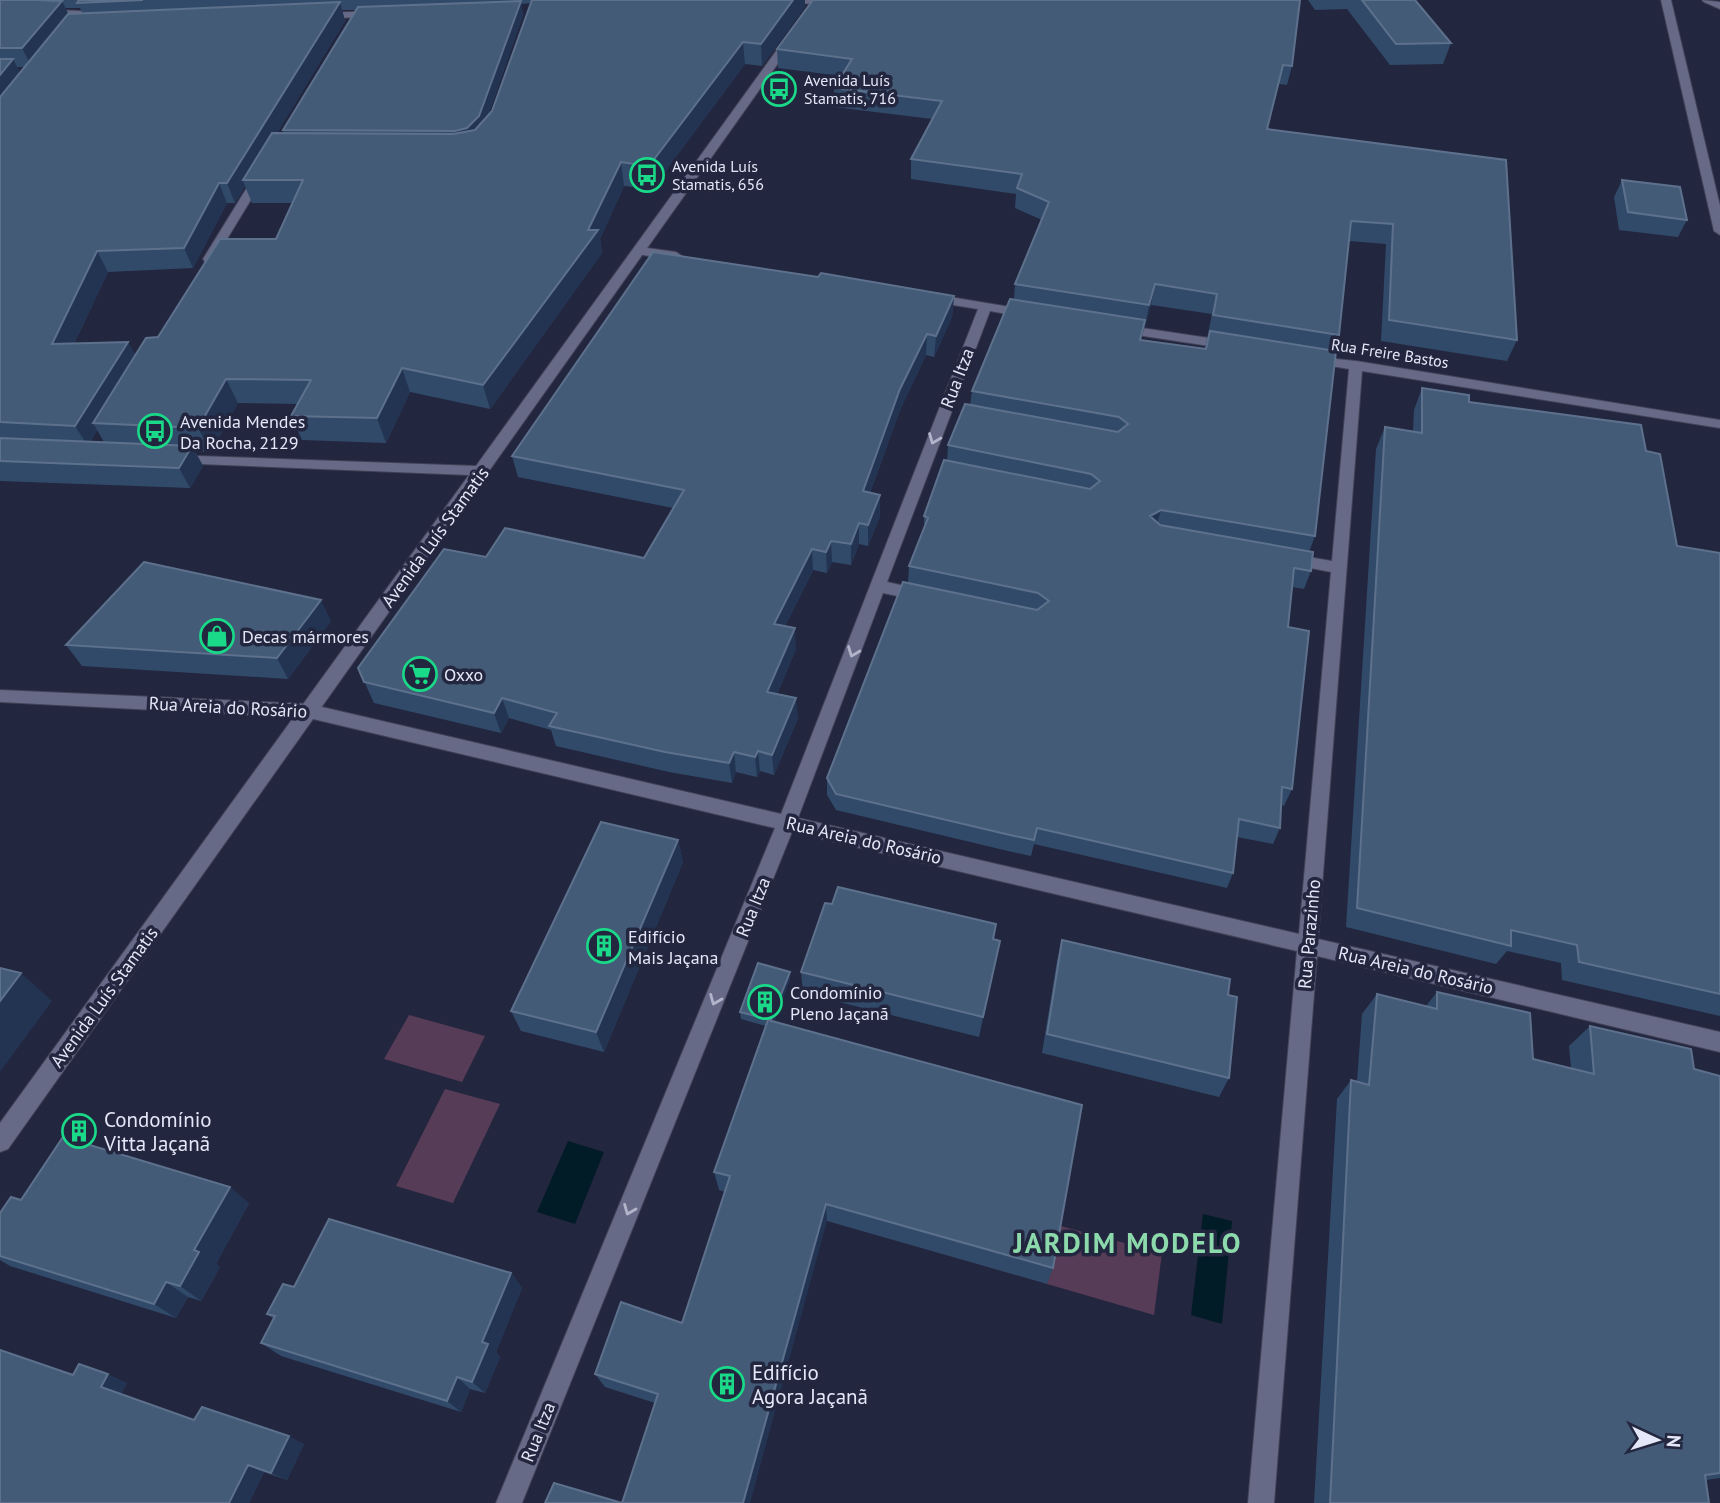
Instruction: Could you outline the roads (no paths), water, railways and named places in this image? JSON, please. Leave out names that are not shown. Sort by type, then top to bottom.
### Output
[{"type":"street","name":"Avenida Luís Stamatis","points":[[0,1141],[483,471],[818,0]]},
{"type":"street","points":[[773,1],[843,0]]},
{"type":"street","points":[[1666,0],[1720,231]]},
{"type":"street","points":[[1707,0],[1720,6]]},
{"type":"street","points":[[0,11],[85,11],[72,27]]},
{"type":"street","points":[[315,16],[353,20],[382,14]]},
{"type":"street","points":[[204,268],[268,162]]},
{"type":"street","points":[[640,250],[684,258]]},
{"type":"street","points":[[916,296],[1038,315]]},
{"type":"street","name":"Rua Itza","points":[[509,1503],[787,822],[877,586],[931,467],[985,307]]},
{"type":"street","points":[[1105,326],[1249,349]]},
{"type":"street","name":"Rua Freire Bastos","points":[[1300,357],[1720,424]]},
{"type":"street","name":"Rua Parazinho","points":[[1261,1503],[1356,365]]},
{"type":"street","points":[[155,457],[483,471]]},
{"type":"street","points":[[1273,556],[1339,568]]},
{"type":"street","points":[[877,586],[943,600]]},
{"type":"street","name":"Rua Areia do Rosário","points":[[0,696],[309,711],[1720,1042]]},
{"type":"water","points":[[568,1141],[604,1152],[575,1224],[537,1212]]},
{"type":"water","points":[[1203,1214],[1232,1221],[1222,1324],[1191,1315]]},
{"type":"place","name":"Avenida Luís Stamatis, 716","points":[[779,89]]},
{"type":"place","name":"Avenida Luís Stamatis, 656","points":[[647,175]]},
{"type":"place","name":"Avenida Mendes Da Rocha, 2129","points":[[155,431]]},
{"type":"place","name":"Decas mármores","points":[[217,636]]},
{"type":"place","name":"Oxxo","points":[[420,674]]},
{"type":"place","name":"Edifício Mais Jaçana","points":[[604,946]]},
{"type":"place","name":"Condomínio Pleno Jaçanã","points":[[765,1002]]},
{"type":"place","name":"Condomínio Vitta Jaçanã","points":[[79,1131]]},
{"type":"place","name":"Edifício Agora Jaçanã","points":[[727,1384]]},
{"type":"district","name":"JARDIM MODELO","points":[[1128,1242]]}]
